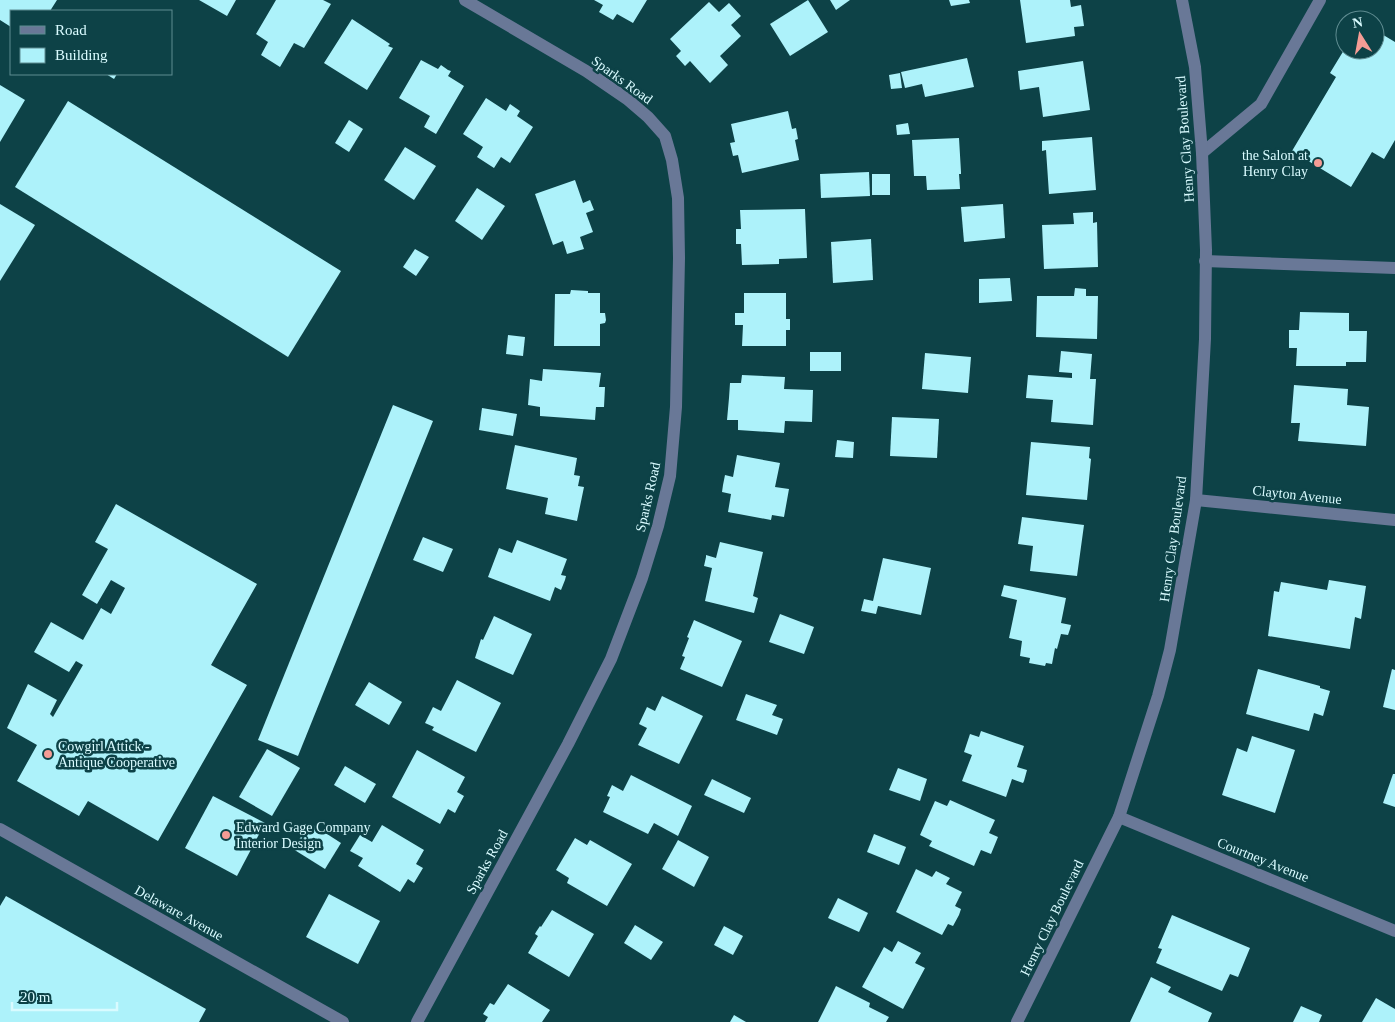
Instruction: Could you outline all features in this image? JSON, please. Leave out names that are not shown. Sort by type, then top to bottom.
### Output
[{"type":"street","name":"Sparks Road","points":[[417,1022],[568,744],[611,659],[642,578],[658,526],[670,476],[676,407],[679,258],[678,198],[672,160],[665,136],[648,117],[627,99],[586,71],[465,0]]},
{"type":"street","points":[[1202,153],[1261,104],[1320,0]]},
{"type":"street","name":"Henry Clay Boulevard","points":[[1017,1022],[1119,817],[1158,696],[1170,650],[1196,500],[1205,339],[1206,261],[1202,153],[1195,67],[1184,4]]},
{"type":"street","points":[[1206,261],[1395,268]]},
{"type":"street","name":"Clayton Avenue","points":[[1196,500],[1395,520]]},
{"type":"street","name":"Courtney Avenue","points":[[1119,817],[1395,931]]},
{"type":"street","name":"Delaware Avenue","points":[[0,829],[343,1022]]},
{"type":"building","points":[[0,0],[57,0],[51,10],[10,10],[10,26],[0,20]]},
{"type":"building","points":[[199,0],[236,0],[227,16]]},
{"type":"building","points":[[276,0],[323,0],[331,4],[304,48],[294,43],[280,67],[261,55],[268,42],[256,34]]},
{"type":"building","points":[[594,0],[647,0],[633,23],[617,14],[613,20],[599,12],[603,5]]},
{"type":"building","points":[[808,0],[828,32],[790,56],[770,24]]},
{"type":"building","points":[[830,0],[850,0],[836,10]]},
{"type":"building","points":[[949,0],[969,0],[970,3],[951,6]]},
{"type":"building","points":[[1020,0],[1070,0],[1071,7],[1081,5],[1084,26],[1074,27],[1075,36],[1026,43]]},
{"type":"building","points":[[709,2],[719,12],[729,3],[741,16],[731,25],[741,36],[720,56],[728,65],[710,83],[690,61],[685,66],[676,56],[681,51],[670,39]]},
{"type":"building","points":[[352,19],[390,44],[388,46],[393,48],[367,90],[324,63]]},
{"type":"building","points":[[1385,36],[1395,42],[1395,140],[1384,159],[1372,152],[1351,187],[1292,151],[1336,77],[1330,73],[1338,60],[1385,60]]},
{"type":"building","points":[[967,58],[974,87],[925,97],[922,84],[905,88],[901,72]]},
{"type":"building","points":[[421,60],[438,69],[441,65],[451,71],[448,76],[464,86],[436,134],[424,127],[430,116],[399,98]]},
{"type":"building","points":[[1083,61],[1090,110],[1043,117],[1039,87],[1020,90],[1018,71]]},
{"type":"building","points":[[900,73],[902,88],[891,89],[889,75]]},
{"type":"building","points":[[108,75],[116,75],[114,79]]},
{"type":"building","points":[[0,85],[25,100],[0,142]]},
{"type":"building","points":[[486,98],[506,111],[510,104],[520,111],[517,116],[533,127],[510,163],[501,157],[494,168],[477,157],[483,147],[463,134]]},
{"type":"building","points":[[68,101],[341,271],[288,357],[15,187]]},
{"type":"building","points":[[788,111],[792,129],[796,128],[798,139],[795,140],[799,160],[742,173],[738,155],[733,156],[730,143],[735,142],[731,124]]},
{"type":"building","points":[[349,120],[363,129],[349,152],[335,143]]},
{"type":"building","points":[[908,123],[910,134],[897,135],[896,125]]},
{"type":"building","points":[[1092,137],[1096,190],[1049,194],[1046,150],[1042,151],[1042,141]]},
{"type":"building","points":[[959,138],[960,189],[927,190],[926,176],[914,176],[912,140]]},
{"type":"building","points":[[405,147],[436,166],[414,200],[384,180]]},
{"type":"building","points":[[869,172],[870,196],[821,198],[820,174]]},
{"type":"building","points":[[872,174],[890,174],[890,195],[872,195]]},
{"type":"building","points":[[575,180],[583,203],[590,200],[594,210],[586,213],[593,232],[580,237],[584,249],[567,254],[563,241],[553,245],[535,194]]},
{"type":"building","points":[[477,188],[505,206],[482,240],[455,221]]},
{"type":"building","points":[[0,204],[35,225],[0,281]]},
{"type":"building","points":[[1003,204],[1005,238],[964,242],[961,207]]},
{"type":"building","points":[[805,209],[807,258],[779,259],[779,264],[742,265],[741,244],[736,244],[736,229],[741,229],[740,210]]},
{"type":"building","points":[[1093,212],[1093,223],[1097,222],[1098,267],[1044,269],[1042,225],[1074,224],[1073,213]]},
{"type":"building","points":[[871,239],[873,280],[833,283],[831,242]]},
{"type":"building","points":[[415,249],[429,257],[416,276],[403,267]]},
{"type":"building","points":[[1010,278],[1012,301],[979,303],[979,279]]},
{"type":"building","points":[[1075,288],[1086,289],[1086,296],[1098,296],[1097,339],[1036,337],[1037,296],[1074,296]]},
{"type":"building","points":[[571,290],[600,293],[600,313],[605,313],[606,320],[605,323],[600,324],[600,346],[554,346],[555,294],[570,294]]},
{"type":"building","points":[[744,293],[786,293],[786,319],[790,319],[790,330],[786,330],[786,346],[742,346],[743,325],[735,325],[735,313],[744,313]]},
{"type":"building","points":[[1300,312],[1349,313],[1349,331],[1367,331],[1366,362],[1346,362],[1346,366],[1296,366],[1297,348],[1289,348],[1289,330],[1299,330]]},
{"type":"building","points":[[508,335],[525,337],[523,356],[506,354]]},
{"type":"building","points":[[1061,351],[1092,354],[1090,379],[1096,379],[1093,425],[1051,422],[1053,400],[1026,398],[1028,375],[1072,378],[1072,373],[1059,372]]},
{"type":"building","points":[[810,352],[841,352],[841,371],[810,371]]},
{"type":"building","points":[[925,353],[971,357],[968,393],[922,389]]},
{"type":"building","points":[[543,369],[601,373],[599,387],[605,387],[604,407],[596,407],[595,420],[540,416],[540,407],[528,405],[530,379],[542,381]]},
{"type":"building","points":[[742,375],[785,377],[784,389],[813,390],[812,422],[785,421],[784,433],[738,430],[738,420],[727,420],[730,383],[741,383]]},
{"type":"building","points":[[1294,385],[1348,389],[1347,405],[1369,407],[1366,446],[1298,441],[1300,423],[1291,423]]},
{"type":"building","points":[[393,405],[433,421],[298,756],[258,740]]},
{"type":"building","points":[[482,408],[517,414],[513,436],[479,430]]},
{"type":"building","points":[[892,417],[939,419],[937,458],[890,456]]},
{"type":"building","points":[[837,440],[854,442],[853,458],[835,457]]},
{"type":"building","points":[[1031,442],[1090,447],[1089,458],[1091,459],[1087,500],[1026,495]]},
{"type":"building","points":[[515,445],[577,458],[574,475],[580,476],[578,486],[584,487],[577,521],[545,514],[548,498],[506,489]]},
{"type":"building","points":[[737,455],[780,463],[775,487],[789,489],[784,517],[772,515],[771,520],[728,512],[731,494],[722,492],[723,485],[725,475],[733,477]]},
{"type":"building","points":[[116,504],[257,584],[211,665],[247,685],[158,841],[88,801],[79,816],[17,781],[37,745],[7,728],[28,684],[57,700],[50,714],[53,717],[83,665],[76,661],[69,672],[34,652],[51,622],[83,640],[101,608],[111,614],[125,588],[111,580],[97,604],[82,595],[108,549],[95,542]]},
{"type":"building","points":[[1022,517],[1084,525],[1077,576],[1030,571],[1033,546],[1018,544]]},
{"type":"building","points":[[423,537],[453,549],[443,572],[413,560]]},
{"type":"building","points":[[517,540],[567,559],[561,575],[566,576],[561,590],[555,587],[550,601],[488,577],[499,548],[512,553]]},
{"type":"building","points":[[720,542],[763,552],[753,596],[758,598],[754,613],[705,601],[712,568],[704,566],[706,555],[716,558]]},
{"type":"building","points":[[883,558],[931,568],[921,615],[878,606],[876,614],[861,611],[864,599],[873,601]]},
{"type":"building","points":[[1329,580],[1366,586],[1361,619],[1355,617],[1350,649],[1268,636],[1274,591],[1279,592],[1281,582],[1327,590]]},
{"type":"building","points":[[1004,585],[1066,598],[1061,623],[1071,625],[1068,635],[1061,634],[1057,649],[1055,648],[1052,664],[1046,663],[1045,666],[1029,663],[1030,658],[1020,656],[1022,641],[1009,638],[1017,600],[1001,596]]},
{"type":"building","points":[[780,614],[814,627],[804,654],[769,642]]},
{"type":"building","points":[[494,616],[532,634],[513,675],[475,658],[481,639],[483,640]]},
{"type":"building","points":[[694,620],[742,641],[722,687],[680,669],[685,657],[682,656],[689,638],[687,637]]},
{"type":"building","points":[[1258,669],[1320,686],[1320,688],[1330,691],[1323,716],[1314,713],[1309,731],[1246,714]]},
{"type":"building","points":[[1392,669],[1395,670],[1395,710],[1383,707]]},
{"type":"building","points":[[457,680],[501,703],[476,752],[432,730],[434,727],[425,723],[433,707],[441,711]]},
{"type":"building","points":[[369,682],[402,702],[389,725],[355,705]]},
{"type":"building","points":[[746,694],[777,705],[772,715],[783,719],[777,735],[736,720]]},
{"type":"building","points":[[662,696],[703,716],[679,764],[638,745],[647,728],[639,724],[647,707],[655,711]]},
{"type":"building","points":[[981,731],[1024,746],[1017,767],[1027,770],[1024,781],[1023,783],[1012,779],[1006,797],[962,781],[972,755],[964,752],[970,734],[979,737]]},
{"type":"building","points":[[1252,736],[1295,750],[1275,813],[1222,795],[1237,748],[1247,752]]},
{"type":"building","points":[[267,749],[300,768],[272,816],[239,797]]},
{"type":"building","points":[[417,750],[465,777],[457,792],[464,796],[455,813],[448,809],[440,824],[392,797]]},
{"type":"building","points":[[345,766],[376,784],[365,803],[334,785]]},
{"type":"building","points":[[898,768],[927,779],[920,801],[889,790]]},
{"type":"building","points":[[1393,774],[1395,774],[1395,807],[1383,803]]},
{"type":"building","points":[[631,775],[692,806],[678,836],[654,823],[648,834],[603,812],[610,797],[607,796],[612,785],[623,791]]},
{"type":"building","points":[[712,779],[751,798],[744,813],[704,795]]},
{"type":"building","name":"Edward Gage Company Interior Design","points":[[213,796],[265,823],[237,876],[185,848]]},
{"type":"building","points":[[950,800],[995,820],[989,833],[998,837],[991,854],[981,850],[974,866],[929,846],[932,841],[920,835],[935,801],[947,806]]},
{"type":"building","points":[[310,823],[341,843],[325,869],[293,849]]},
{"type":"building","points":[[382,825],[424,850],[416,864],[423,868],[414,883],[408,879],[400,892],[358,866],[363,858],[350,851],[360,835],[372,842]]},
{"type":"building","points":[[874,834],[906,847],[899,865],[867,852]]},
{"type":"building","points":[[575,838],[587,845],[590,840],[632,864],[607,906],[567,883],[569,878],[556,870]]},
{"type":"building","points":[[678,840],[709,857],[694,887],[662,869]]},
{"type":"building","points":[[916,869],[932,877],[936,871],[950,878],[946,884],[962,892],[955,906],[961,909],[959,915],[953,926],[948,924],[942,935],[896,912]]},
{"type":"building","points":[[329,894],[380,921],[358,964],[306,937]]},
{"type":"building","points":[[6,896],[206,1009],[199,1022],[0,1022],[0,906]]},
{"type":"building","points":[[838,898],[868,913],[859,932],[828,918]]},
{"type":"building","points":[[552,910],[594,934],[569,977],[528,953],[538,936],[535,934],[536,932]]},
{"type":"building","points":[[1172,915],[1250,948],[1238,977],[1230,974],[1222,991],[1156,963],[1162,949],[1158,948]]},
{"type":"building","points":[[635,925],[663,942],[651,960],[624,943]]},
{"type":"building","points":[[724,926],[743,936],[733,955],[714,945]]},
{"type":"building","points":[[898,941],[921,953],[915,963],[925,968],[903,1009],[862,987],[884,947],[892,952]]},
{"type":"building","points":[[1151,977],[1171,987],[1168,992],[1212,1013],[1208,1022],[1130,1022]]},
{"type":"building","points":[[508,984],[550,1010],[542,1022],[485,1022],[488,1017],[483,1014],[490,1003],[494,1005]]},
{"type":"building","points":[[836,986],[870,1003],[869,1007],[889,1017],[886,1022],[818,1022]]},
{"type":"building","points":[[1376,998],[1395,1009],[1395,1022],[1362,1022]]},
{"type":"building","points":[[1301,1006],[1322,1015],[1319,1022],[1293,1022]]},
{"type":"building","points":[[734,1015],[746,1022],[730,1022]]},
{"type":"place","name":"the Salon at Henry Clay","points":[[1318,163]]},
{"type":"place","name":"Cowgirl Attick - Antique Cooperative","points":[[48,754]]},
{"type":"place","name":"Edward Gage Company Interior Design","points":[[226,835]]}]
